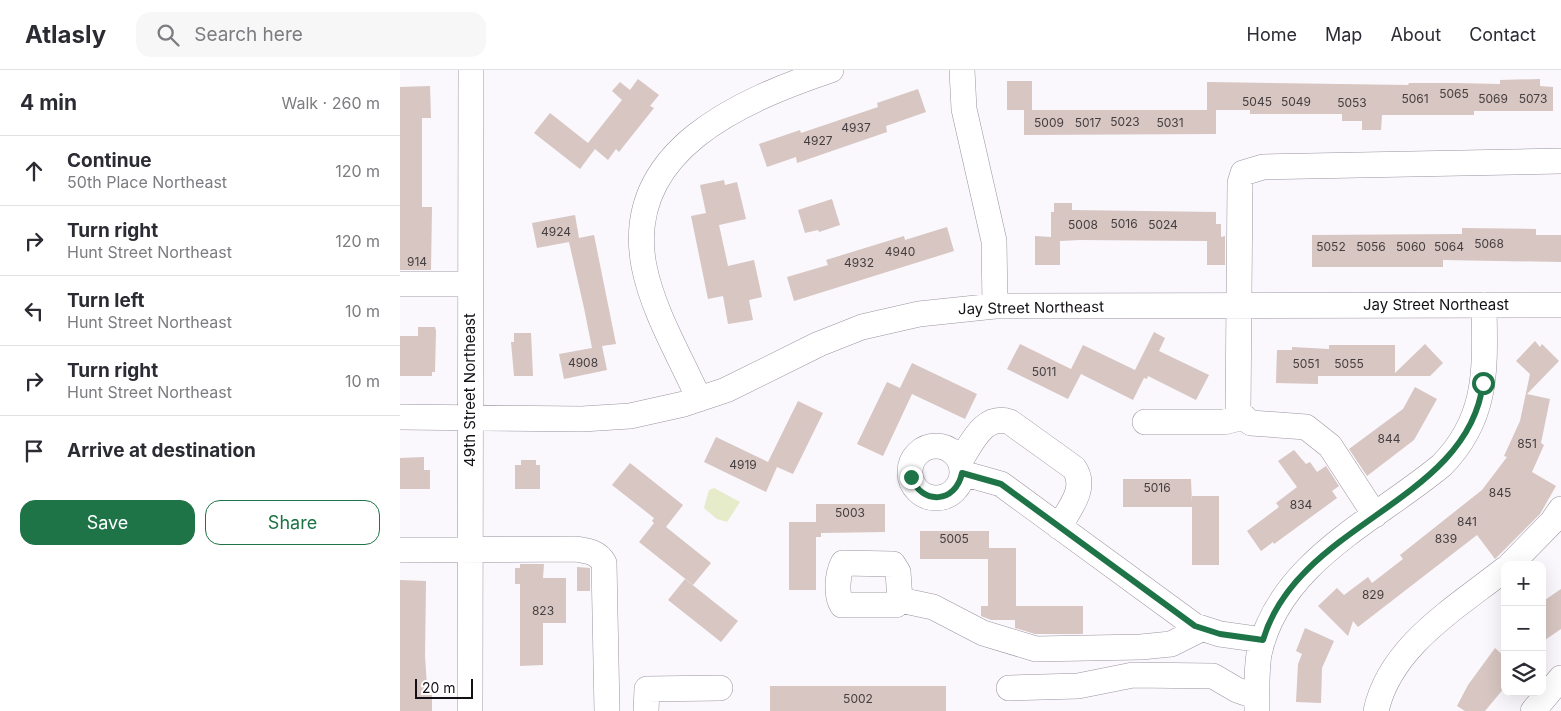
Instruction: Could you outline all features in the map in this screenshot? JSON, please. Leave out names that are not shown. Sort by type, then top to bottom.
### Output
[{"type":"street","name":"49th Street Northeast","points":[[470,711],[471,70]]},
{"type":"street","points":[[699,399],[652,294],[644,265],[642,235],[645,211],[653,187],[666,165],[682,146],[702,130],[771,93],[831,70]]},
{"type":"street","points":[[962,70],[964,109],[994,241],[995,306]]},
{"type":"street","points":[[1375,515],[1330,446],[1306,427],[1251,423],[1238,413],[1240,183],[1243,173],[1263,167],[1561,161]]},
{"type":"street","points":[[400,284],[470,284]]},
{"type":"street","points":[[1257,704],[1257,670],[1263,640],[1274,613],[1298,579],[1319,558],[1442,465],[1457,448],[1472,423],[1483,383],[1484,305]]},
{"type":"street","name":"Jay Street Northeast","points":[[400,417],[582,419],[630,416],[699,399],[726,390],[819,344],[862,327],[918,314],[995,306],[1561,305]]},
{"type":"street","points":[[1145,422],[1224,422],[1244,417]]},
{"type":"street","points":[[1059,527],[1080,488],[1078,473],[1074,468],[1010,422],[993,420],[984,427],[961,467],[1001,484],[1059,527],[1188,622],[1201,629],[1220,634],[1263,640]]},
{"type":"street","points":[[1514,561],[1552,522],[1561,509]]},
{"type":"street","points":[[400,550],[576,548],[595,553],[601,557],[604,563],[607,711]]},
{"type":"street","points":[[1376,711],[1380,695],[1390,672],[1423,634],[1501,572]]},
{"type":"street","points":[[900,600],[934,607],[983,634],[1036,649],[1141,647],[1171,644],[1201,629]]},
{"type":"street","points":[[1009,688],[1078,686],[1133,675],[1213,676],[1257,704]]},
{"type":"street","points":[[1533,711],[1561,678]]},
{"type":"street","points":[[646,711],[647,689],[720,688]]},
{"type":"green space","points":[[714,488],[740,502],[727,522],[717,519],[704,508],[709,490]]},
{"type":"building","points":[[638,79],[659,95],[650,106],[654,108],[619,152],[616,149],[608,160],[595,149],[580,169],[534,133],[550,113],[588,143],[622,100],[612,91],[620,82],[630,90]]},
{"type":"building","points":[[1540,79],[1540,86],[1553,87],[1553,111],[1474,111],[1474,115],[1382,115],[1381,130],[1362,130],[1362,121],[1342,121],[1342,114],[1250,114],[1250,110],[1216,110],[1216,134],[1024,135],[1024,110],[1207,110],[1207,82],[1408,85],[1409,83],[1500,84],[1500,80]]},
{"type":"building","points":[[1007,81],[1032,81],[1032,110],[1007,110]]},
{"type":"building","points":[[430,86],[431,118],[422,118],[422,207],[432,207],[431,270],[400,270],[400,87]]},
{"type":"building","points":[[918,89],[926,112],[886,126],[887,132],[797,163],[796,157],[767,167],[759,144],[800,130],[801,133],[878,107],[877,103]]},
{"type":"building","points":[[724,180],[725,185],[737,182],[746,219],[719,225],[728,266],[754,260],[762,297],[749,300],[753,320],[728,324],[723,296],[708,299],[691,216],[706,213],[700,185]]},
{"type":"building","points":[[832,199],[840,225],[819,232],[818,230],[805,233],[798,210]]},
{"type":"building","points":[[1054,203],[1072,203],[1072,210],[1216,212],[1216,224],[1221,224],[1221,237],[1225,236],[1225,265],[1207,265],[1207,241],[1080,240],[1060,241],[1060,265],[1035,265],[1035,236],[1051,237],[1051,212],[1054,212]]},
{"type":"building","points":[[575,215],[579,238],[594,235],[616,344],[602,346],[607,370],[564,379],[559,354],[592,348],[584,308],[569,242],[537,248],[532,223]]},
{"type":"building","points":[[947,227],[954,251],[794,301],[787,277],[828,265],[826,260],[904,236],[905,240]]},
{"type":"building","points":[[1462,228],[1536,229],[1536,235],[1561,235],[1561,262],[1443,260],[1443,267],[1312,267],[1312,235],[1462,234]]},
{"type":"building","points":[[418,327],[435,327],[435,372],[432,372],[432,376],[400,376],[400,336],[418,336]]},
{"type":"building","points":[[1154,332],[1165,338],[1159,351],[1209,375],[1196,400],[1148,376],[1147,379],[1144,378],[1133,400],[1081,374],[1068,399],[1007,369],[1020,344],[1071,369],[1083,345],[1135,370]]},
{"type":"building","points":[[514,333],[531,333],[533,376],[514,376],[511,342],[514,342]]},
{"type":"building","points":[[1535,341],[1540,347],[1542,344],[1559,361],[1527,394],[1550,399],[1541,443],[1544,445],[1532,472],[1556,486],[1540,514],[1495,559],[1477,535],[1358,627],[1353,621],[1348,636],[1318,606],[1337,588],[1344,595],[1368,577],[1372,583],[1403,559],[1400,555],[1482,490],[1507,457],[1504,456],[1520,421],[1530,374],[1516,361]]},
{"type":"building","points":[[1425,344],[1443,363],[1430,376],[1318,376],[1318,384],[1276,383],[1277,350],[1292,350],[1292,347],[1329,349],[1329,345],[1395,345],[1395,373]]},
{"type":"building","points":[[912,363],[977,394],[965,419],[912,394],[883,456],[857,444],[887,382],[900,388]]},
{"type":"building","points":[[1415,387],[1437,399],[1414,440],[1367,476],[1349,449],[1403,409]]},
{"type":"building","points":[[798,401],[823,413],[793,474],[777,467],[766,492],[704,462],[716,437],[768,462]]},
{"type":"building","points":[[1294,450],[1306,464],[1310,462],[1317,472],[1326,466],[1339,486],[1332,491],[1337,498],[1274,544],[1273,542],[1261,551],[1247,531],[1279,507],[1276,503],[1297,487],[1278,461]]},
{"type":"building","points":[[424,457],[424,470],[430,470],[430,489],[400,489],[400,458]]},
{"type":"building","points":[[521,460],[536,460],[536,465],[540,465],[540,489],[515,489],[515,465],[521,465]]},
{"type":"building","points":[[630,463],[683,505],[666,527],[711,563],[693,585],[639,542],[654,523],[652,521],[654,518],[612,485]]},
{"type":"building","points":[[1123,479],[1191,479],[1192,504],[1192,496],[1219,496],[1219,565],[1192,565],[1192,507],[1123,507]]},
{"type":"building","points":[[816,504],[885,504],[885,532],[821,533],[821,537],[816,537],[816,590],[789,590],[789,522],[816,522]]},
{"type":"building","points":[[920,531],[989,531],[989,548],[1016,548],[1016,606],[1083,606],[1083,634],[1035,634],[1015,628],[1015,620],[991,620],[981,616],[981,606],[988,606],[988,559],[920,559]]},
{"type":"building","points":[[520,564],[544,564],[543,578],[566,578],[566,623],[543,623],[543,665],[520,666],[520,584],[515,584],[515,568],[520,568]]},
{"type":"building","points":[[577,567],[590,568],[590,591],[577,591]]},
{"type":"building","points":[[685,579],[738,621],[721,642],[668,600]]},
{"type":"building","points":[[400,580],[426,581],[425,656],[427,687],[432,687],[432,711],[400,711]]},
{"type":"building","points":[[1561,589],[1561,629],[1546,639],[1546,606],[1546,599]]},
{"type":"building","points":[[1305,628],[1334,641],[1322,668],[1321,703],[1296,702],[1298,664],[1302,654],[1296,651]]},
{"type":"building","points":[[1495,648],[1501,653],[1501,692],[1485,711],[1465,711],[1457,706],[1468,685]]},
{"type":"building","points":[[770,686],[946,686],[946,711],[770,711]]},
{"type":"route","points":[[911,477],[919,491],[934,498],[943,497],[956,488],[961,480],[962,473],[972,474],[1001,484],[1188,622],[1201,629],[1220,634],[1263,640],[1271,618],[1284,597],[1308,568],[1450,457],[1472,423],[1480,401],[1483,383]]}]
